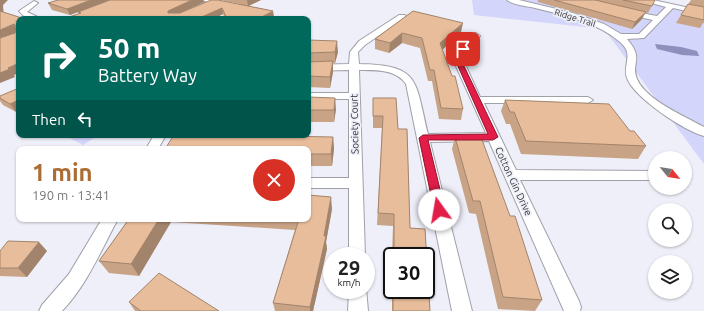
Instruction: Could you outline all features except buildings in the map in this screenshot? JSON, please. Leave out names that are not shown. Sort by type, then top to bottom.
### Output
[{"type":"street","name":"Ridge Trail","points":[[510,0],[583,19],[600,26],[619,37],[626,44],[633,56],[634,60],[631,68],[632,77],[638,89],[651,100],[704,132]]},
{"type":"street","points":[[643,0],[704,13]]},
{"type":"street","points":[[30,16],[25,14],[23,11],[34,2]]},
{"type":"street","points":[[182,16],[214,2]]},
{"type":"street","points":[[619,37],[641,36],[671,6]]},
{"type":"street","points":[[619,10],[659,19]]},
{"type":"street","name":"Society Court","points":[[357,247],[353,68],[356,49],[402,17]]},
{"type":"street","name":"Cotton Gin Drive","points":[[476,36],[461,52],[459,59],[460,64],[572,307]]},
{"type":"street","points":[[311,68],[392,70],[407,78],[410,84],[422,133],[462,311]]},
{"type":"street","points":[[311,96],[354,96]]},
{"type":"street","points":[[476,100],[588,100]]},
{"type":"street","points":[[422,133],[491,133]]},
{"type":"street","points":[[511,175],[648,175]]},
{"type":"street","points":[[311,183],[356,183]]},
{"type":"street","points":[[51,310],[72,283],[108,222]]},
{"type":"street","points":[[358,299],[358,311]]},
{"type":"shaded area","points":[[472,0],[653,0],[704,12],[704,164],[604,29],[474,15]]},
{"type":"shaded area","points":[[655,44],[681,47],[697,51],[699,56],[682,55],[657,49]]},
{"type":"shaded area","points":[[70,138],[94,138],[83,145]]},
{"type":"route","points":[[439,210],[423,138],[493,137],[460,64],[459,59],[463,49]]}]
